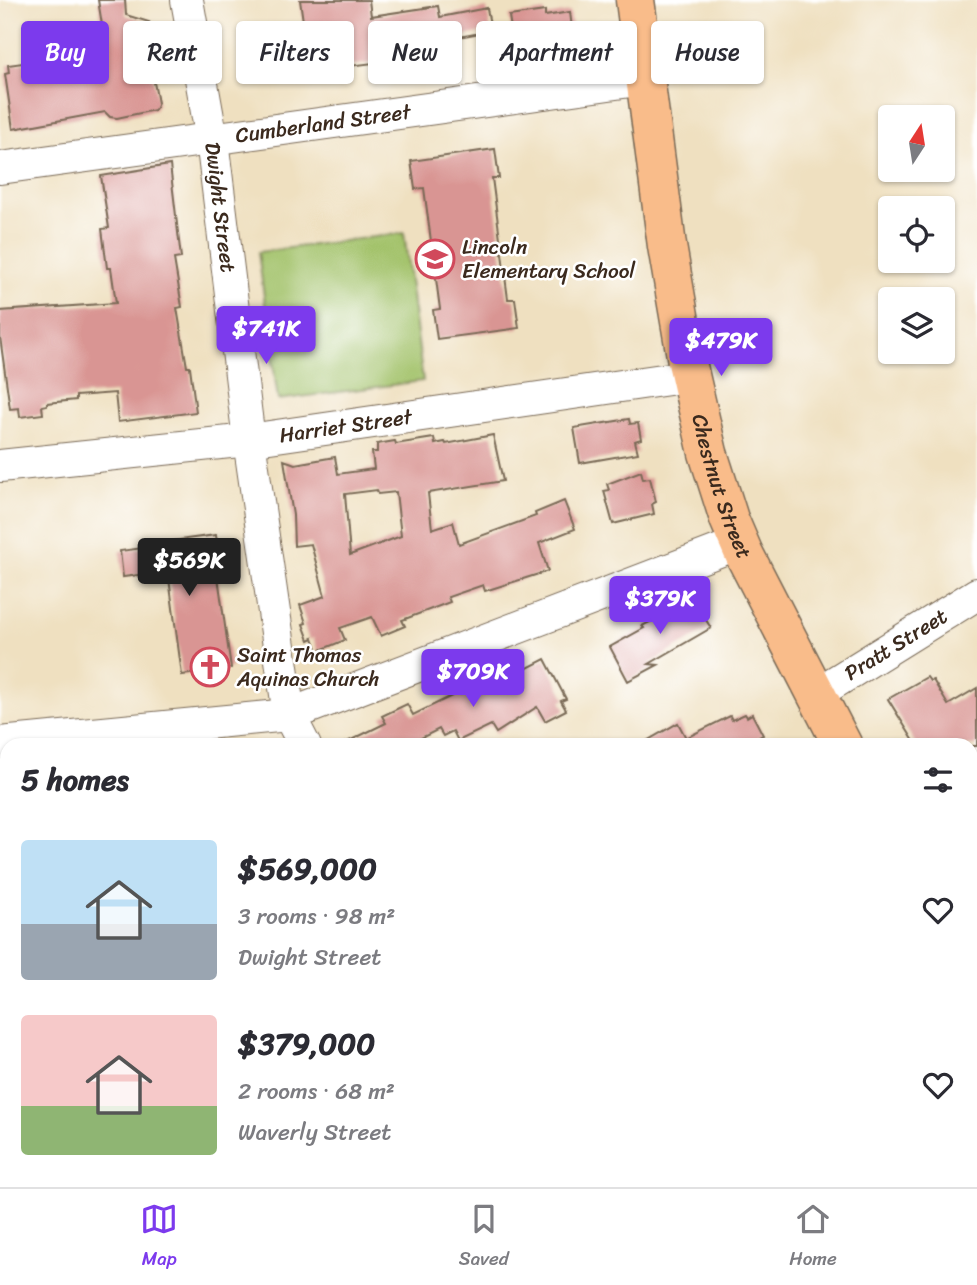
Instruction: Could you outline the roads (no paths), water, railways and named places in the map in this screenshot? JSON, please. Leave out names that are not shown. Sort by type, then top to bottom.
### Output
[{"type":"main road","name":"Chestnut Street","points":[[635,0],[667,246],[690,376],[718,486],[740,543],[839,738]]},
{"type":"street","name":"Dwight Street","points":[[187,0],[212,140],[249,440],[289,715],[301,738]]},
{"type":"street","name":"Cumberland Street","points":[[0,168],[645,79]]},
{"type":"street","name":"Harriet Street","points":[[0,466],[249,440],[690,376]]},
{"type":"street","points":[[60,738],[289,715],[740,543]]},
{"type":"street","name":"Pratt Street","points":[[816,694],[977,594]]},
{"type":"place","name":"Lincoln Elementary School","points":[[435,259]]},
{"type":"place","name":"Saint Thomas Aquinas Church","points":[[210,667]]}]
